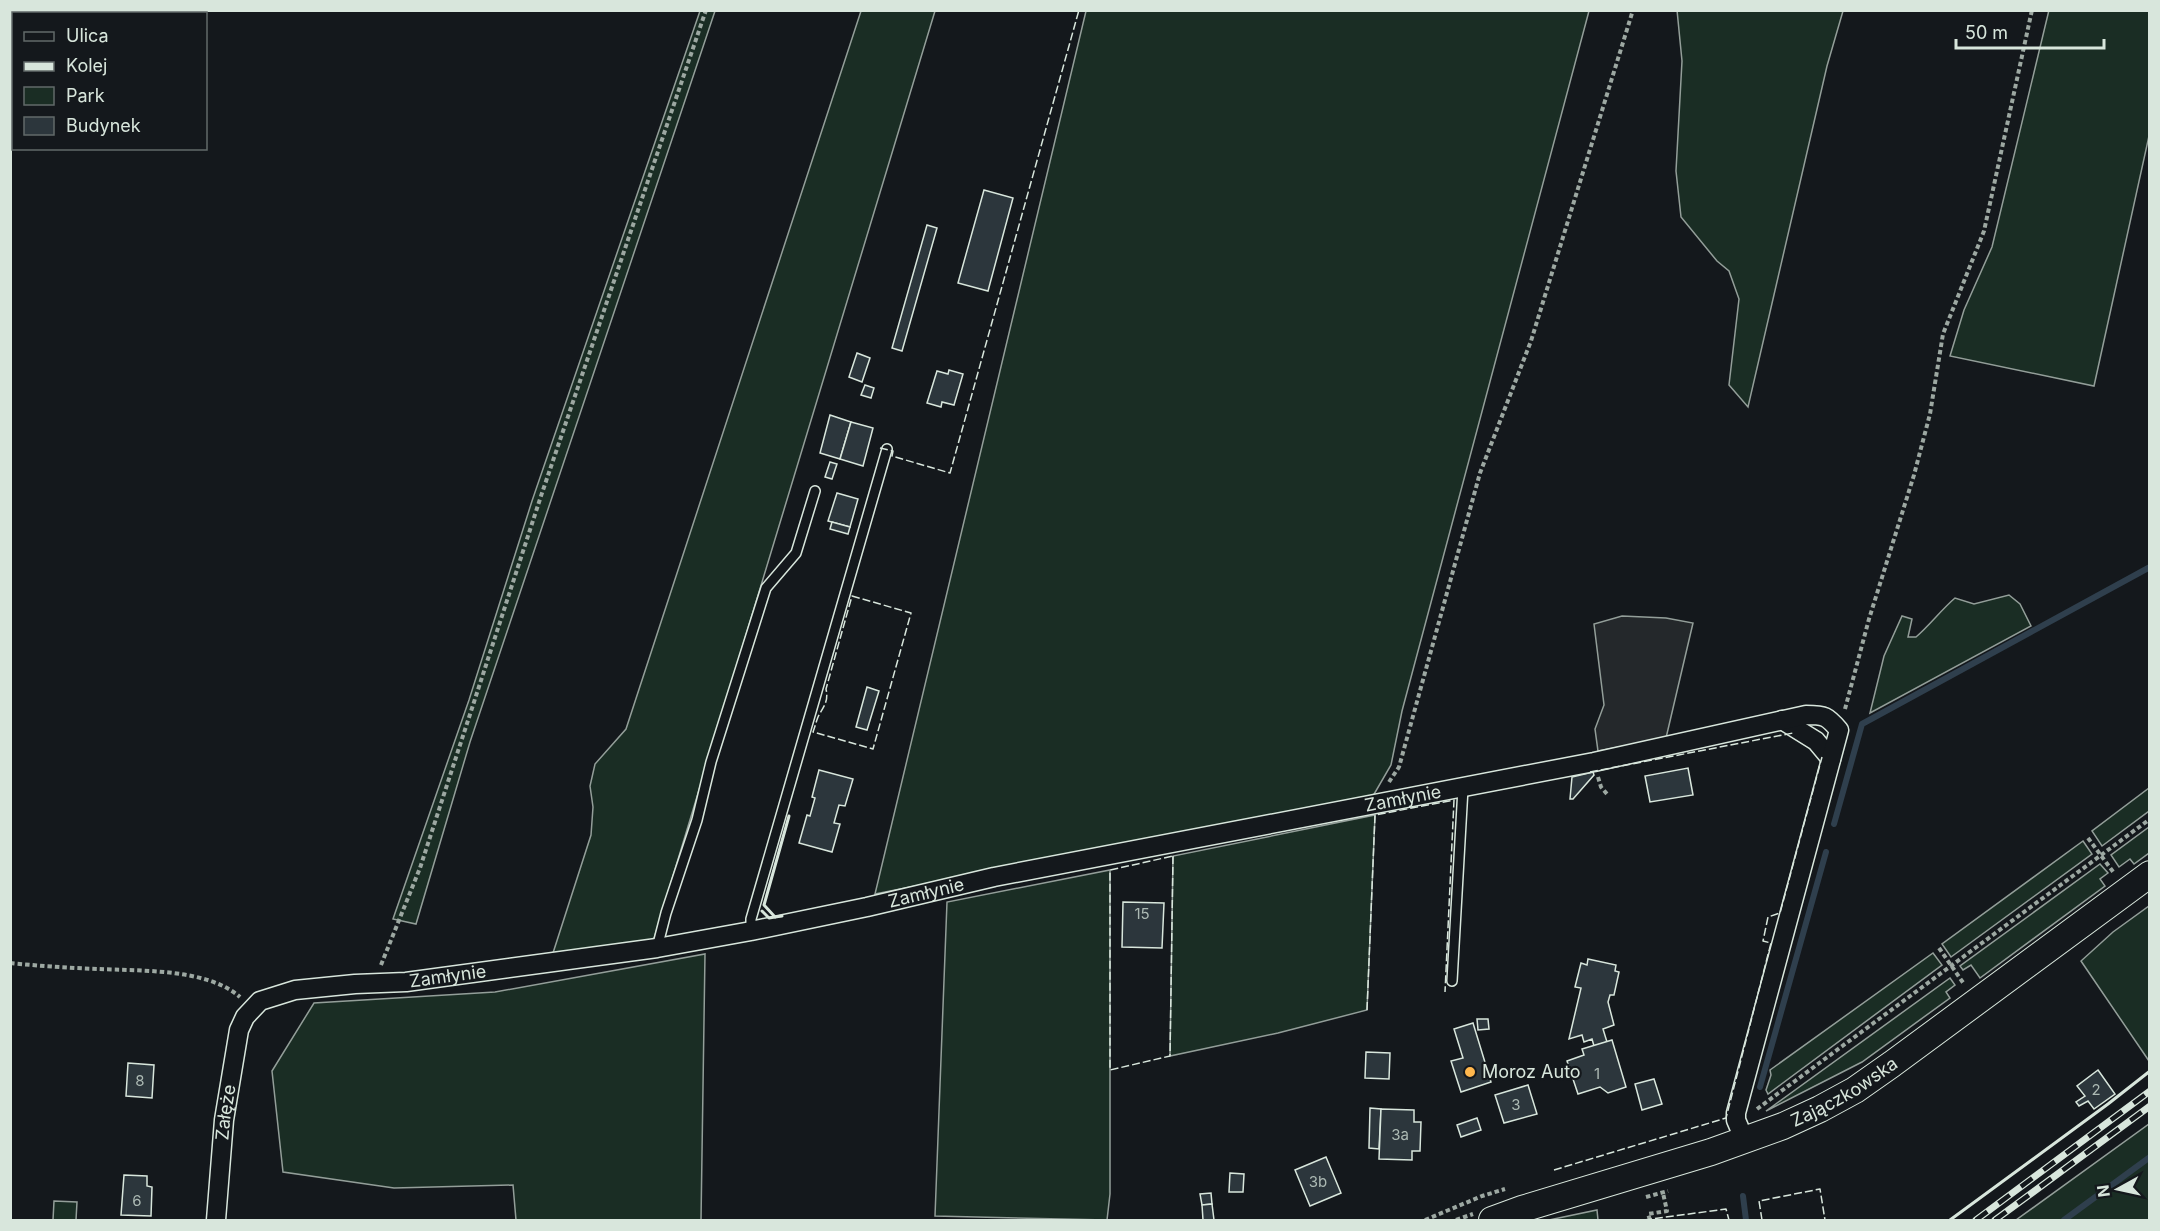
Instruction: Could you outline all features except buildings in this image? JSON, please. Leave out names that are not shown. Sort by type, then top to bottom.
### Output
[{"type":"main road","name":"Zajączkowska","points":[[1492,1221],[1522,1209],[1745,1141],[1820,1109],[1855,1090],[2150,874]]},
{"type":"street","name":"Zamłynie","points":[[252,1008],[268,997],[314,987],[406,982],[657,948],[751,931],[994,877],[1615,758],[1806,715],[1822,715],[1829,718],[1839,730]]},
{"type":"street","points":[[1782,720],[1816,741],[1831,759]]},
{"type":"street","points":[[1745,1141],[1736,1120],[1736,1113],[1839,730]]},
{"type":"street","name":"Załęże","points":[[216,1221],[229,1083],[239,1030],[252,1008]]},
{"type":"lane","points":[[751,931],[754,908],[887,449]]},
{"type":"lane","points":[[657,948],[666,913],[697,820],[711,762],[766,588],[796,553],[815,491]]},
{"type":"lane","points":[[1452,981],[1463,788]]},
{"type":"path","points":[[369,984],[380,968],[420,868],[541,496],[706,10]]},
{"type":"path","points":[[1377,804],[1399,767],[1480,473],[1531,341],[1633,10]]},
{"type":"path","points":[[1839,730],[1869,619],[1914,475],[1930,414],[1943,334],[1984,231],[2032,10]]},
{"type":"path","points":[[1755,1110],[2150,819]]},
{"type":"path","points":[[2088,838],[2127,890]]},
{"type":"path","points":[[1939,948],[1976,1002]]},
{"type":"path","points":[[10,963],[155,972],[201,979],[233,991],[252,1008]]},
{"type":"path","points":[[1650,1220],[1648,1214],[1667,1211],[1663,1192]]},
{"type":"green space","points":[[1677,10],[1843,11],[1827,66],[1748,407],[1729,385],[1739,299],[1729,271],[1717,261],[1681,217],[1676,171],[1682,61]]},
{"type":"green space","points":[[2049,10],[2149,11],[2149,136],[2094,386],[1950,356],[1964,310],[1992,247]]},
{"type":"green space","points":[[700,11],[715,11],[470,742],[416,924],[393,919],[469,700],[532,501]]},
{"type":"green space","points":[[861,11],[935,11],[653,942],[553,953],[591,835],[593,807],[590,786],[595,764],[626,729]]},
{"type":"green space","points":[[1086,11],[1589,11],[1402,711],[1391,765],[1373,796],[875,894]]},
{"type":"green space","points":[[2009,595],[2020,604],[2031,626],[1870,713],[1884,656],[1902,616],[1912,619],[1908,637],[1916,637],[1955,598],[1974,604]]},
{"type":"green space","points":[[2149,788],[2149,811],[2102,846],[2092,831]]},
{"type":"green space","points":[[1375,815],[1367,1010],[1278,1033],[1170,1056],[1173,856]]},
{"type":"green space","points":[[2149,827],[2149,853],[2134,864],[2130,859],[2119,867],[2111,855]]},
{"type":"green space","points":[[2083,841],[2092,854],[1951,957],[1942,944]]},
{"type":"green space","points":[[2100,864],[2108,873],[2100,879],[2105,886],[1980,978],[1971,965],[1963,970],[1960,966]]},
{"type":"green space","points":[[1110,870],[1110,1194],[1107,1220],[935,1216],[947,902]]},
{"type":"green space","points":[[2149,906],[2149,1061],[2081,961],[2113,932]]},
{"type":"green space","points":[[1933,953],[1942,965],[1768,1094],[1766,1090],[1771,1075],[1770,1070]]},
{"type":"green space","points":[[705,954],[701,1220],[516,1220],[513,1185],[394,1188],[283,1172],[272,1071],[314,1003],[495,992]]},
{"type":"green space","points":[[1950,978],[1955,985],[1946,992],[1950,998],[1862,1062],[1766,1111]]},
{"type":"green space","points":[[2149,1124],[2149,1220],[2016,1220]]},
{"type":"green space","points":[[54,1201],[77,1202],[76,1220],[53,1220]]},
{"type":"green space","points":[[1597,1210],[1598,1220],[1549,1220]]},
{"type":"shaded area","points":[[1622,616],[1666,618],[1693,623],[1666,738],[1598,751],[1595,729],[1604,705],[1594,624]]},
{"type":"waterway","points":[[1834,824],[1862,724],[2150,567]]},
{"type":"waterway","points":[[1760,1087],[1826,852]]},
{"type":"waterway","points":[[2064,1220],[2150,1157]]},
{"type":"waterway","points":[[1743,1196],[1746,1220]]},
{"type":"railway","points":[[1976,1220],[2150,1091]]},
{"type":"railway","points":[[1995,1220],[2150,1106]]},
{"type":"fence","points":[[880,448],[893,451],[892,456],[950,473],[1079,10]]},
{"type":"fence","points":[[852,596],[911,613],[873,749],[813,732],[826,701],[826,689],[852,596]]},
{"type":"fence","points":[[1590,772],[1793,733]]},
{"type":"fence","points":[[1554,1170],[1726,1118],[1771,943],[1763,941],[1768,917],[1780,913],[1822,757]]},
{"type":"fence","points":[[1367,1010],[1375,815],[1454,800],[1445,992]]},
{"type":"fence","points":[[1173,856],[1170,1056],[1110,1070],[1110,870],[1173,856]]},
{"type":"fence","points":[[1762,1220],[1759,1201],[1820,1189],[1825,1220]]},
{"type":"fence","points":[[1644,1220],[1726,1209],[1729,1220]]},
{"type":"wall","points":[[782,916],[775,917],[764,905],[789,816]]},
{"type":"wall","points":[[762,911],[769,918],[775,917]]},
{"type":"wall","points":[[1950,1220],[2150,1071]]},
{"type":"place","name":"Moroz Auto","points":[[1470,1072]]}]
